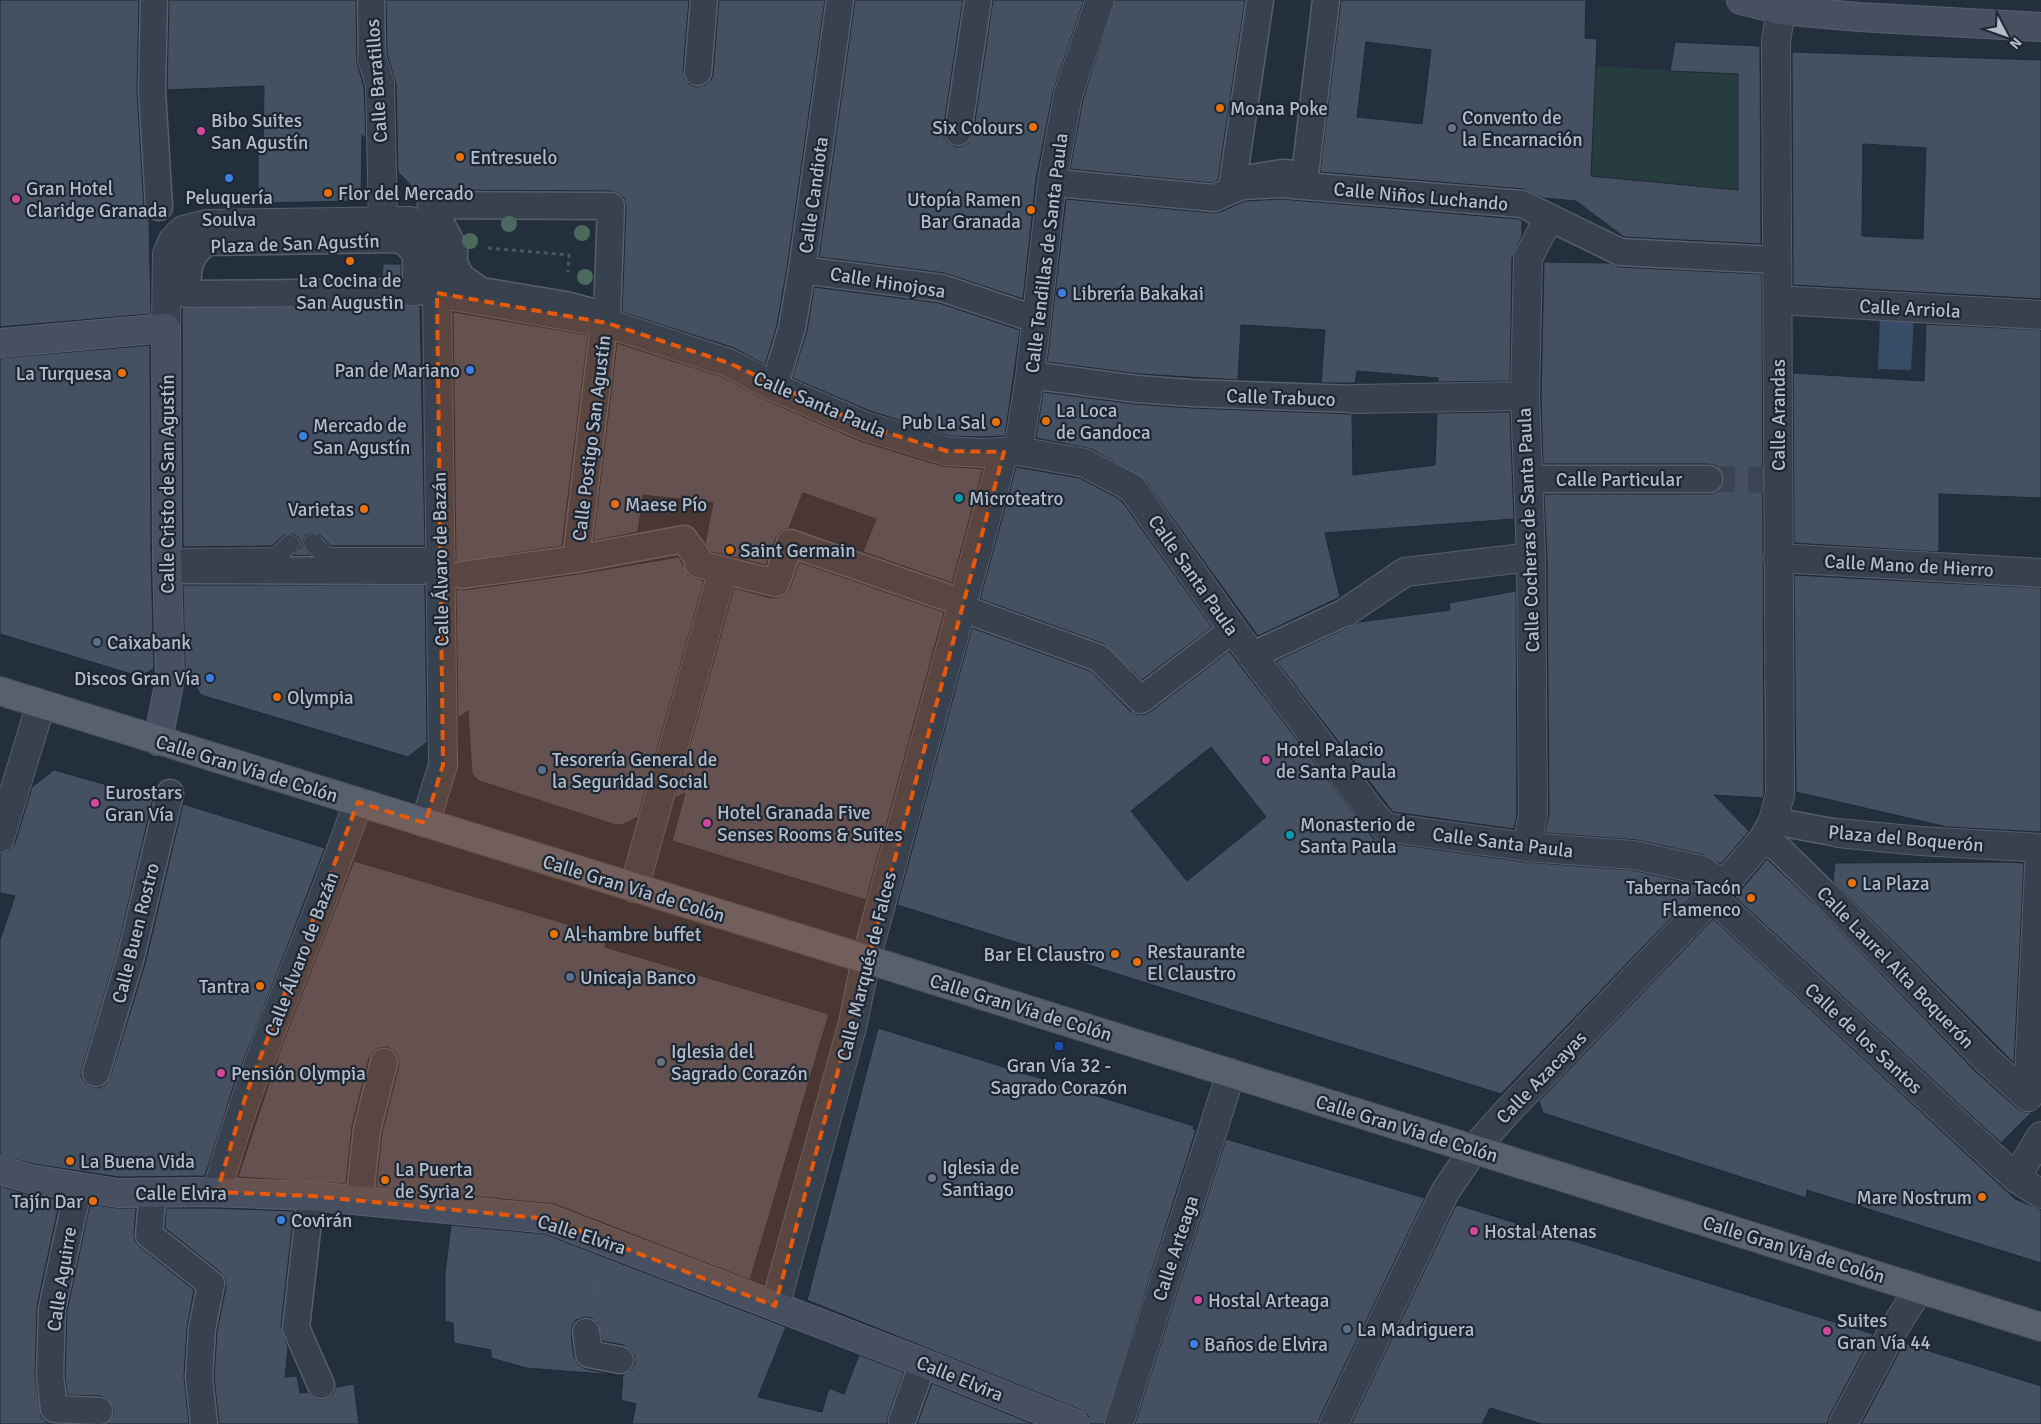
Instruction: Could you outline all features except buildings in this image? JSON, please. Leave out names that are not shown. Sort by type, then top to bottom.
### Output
[{"type":"main road","points":[[1741,0],[1869,17],[2041,26]]},
{"type":"main road","points":[[0,343],[166,328]]},
{"type":"main road","name":"Calle Cristo de San Agustín","points":[[158,741],[170,679],[174,564],[166,328]]},
{"type":"main road","name":"Calle Gran Vía de Colón","points":[[0,691],[866,959],[2041,1327]]},
{"type":"main road","name":"Calle Elvira","points":[[0,1170],[30,1179],[118,1193],[217,1192],[312,1196],[549,1219],[1075,1424]]},
{"type":"street","points":[[154,0],[152,90],[159,207]]},
{"type":"street","name":"Calle Baratillos","points":[[371,0],[372,59],[380,84],[382,222]]},
{"type":"street","points":[[698,72],[704,0]]},
{"type":"street","name":"Calle Candiota","points":[[774,387],[792,328],[802,270],[840,0]]},
{"type":"street","points":[[958,132],[978,0]]},
{"type":"street","name":"Calle Tendillas de Santa Paula","points":[[1011,452],[1030,378],[1052,182],[1068,95],[1100,0]]},
{"type":"street","points":[[1260,0],[1233,181],[1243,183],[1282,173],[1305,175],[1326,0]]},
{"type":"street","points":[[1243,183],[1268,0]]},
{"type":"street","name":"Calle Arandas","points":[[1768,830],[1780,795],[1776,41],[1798,7]]},
{"type":"street","name":"Calle Niños Luchando","points":[[1058,183],[1214,198],[1243,183],[1281,184],[1522,204],[1620,252],[1776,260]]},
{"type":"street","points":[[430,205],[611,206],[607,316],[566,305],[481,291],[461,277],[454,263],[454,248],[430,205]]},
{"type":"street","name":"Calle Cocheras de Santa Paula","points":[[1527,847],[1533,814],[1531,557],[1525,396],[1528,258],[1549,218]]},
{"type":"street","name":"Plaza de San Agustín","points":[[182,230],[207,224],[411,221]]},
{"type":"street","name":"Calle Álvaro de Bazán","points":[[411,221],[425,231],[434,251],[427,292],[431,564],[443,765],[425,823]]},
{"type":"street","name":"Calle Cristo de San Agustín","points":[[166,328],[167,254],[173,240],[182,230]]},
{"type":"street","name":"Plaza de San Agustín","points":[[398,239],[406,243],[416,254],[427,292],[187,294],[189,266],[192,256],[198,248],[207,242],[398,239]]},
{"type":"street","name":"Calle Hinojosa","points":[[802,270],[942,288],[1029,317]]},
{"type":"street","name":"Calle Santa Paula","points":[[427,292],[607,323],[729,363],[774,387],[865,426],[947,450],[1011,452],[1085,463],[1132,488],[1233,630],[1385,827],[1527,847],[1634,855],[1702,870],[1718,892]]},
{"type":"street","name":"Calle Arriola","points":[[1778,300],[2041,315]]},
{"type":"street","name":"Calle Postigo San Agustín","points":[[462,575],[576,558],[603,333],[607,323]]},
{"type":"street","name":"Calle Trabuco","points":[[1038,376],[1137,389],[1354,400],[1525,396]]},
{"type":"street","name":"Calle Marqués de Falces","points":[[775,1306],[853,1023],[866,959],[1011,452]]},
{"type":"street","name":"Calle Particular","points":[[1529,479],[1709,479]]},
{"type":"street","points":[[576,558],[684,540],[698,558],[698,564],[722,574],[776,584],[790,543],[952,599]]},
{"type":"street","points":[[1264,650],[1346,612],[1405,572],[1531,557]]},
{"type":"street","name":"Calle Mano de Hierro","points":[[1778,558],[2041,573]]},
{"type":"street","points":[[174,564],[431,564]]},
{"type":"street","points":[[634,888],[722,574]]},
{"type":"street","points":[[975,613],[1099,658],[1141,700],[1223,637]]},
{"type":"street","points":[[0,838],[41,704]]},
{"type":"street","name":"Calle Buen Rostro","points":[[96,1072],[130,960],[170,793]]},
{"type":"street","name":"Calle Álvaro de Bazán","points":[[217,1192],[246,1095],[337,864],[358,802]]},
{"type":"street","name":"Plaza del Boquerón","points":[[1768,830],[1838,833],[1920,841],[2040,848]]},
{"type":"street","name":"Calle Azacayas","points":[[1334,1424],[1445,1192],[1474,1149],[1507,1112],[1718,892],[1768,830]]},
{"type":"street","name":"Calle Laurel Alta Boquerón","points":[[1768,830],[1779,850],[1826,895],[1987,1060],[2034,1097]]},
{"type":"street","points":[[2034,1097],[2040,848]]},
{"type":"street","name":"Calle de los Santos","points":[[1718,892],[2016,1178],[2041,1194]]},
{"type":"street","points":[[360,1195],[367,1130],[384,1062]]},
{"type":"street","name":"Calle Arteaga","points":[[1119,1424],[1230,1073]]},
{"type":"street","points":[[2016,1178],[2041,1136]]},
{"type":"street","name":"Calle Aguirre","points":[[77,1194],[52,1309],[50,1375],[54,1409],[99,1411]]},
{"type":"street","points":[[152,1202],[149,1235],[211,1284],[202,1329],[199,1377],[204,1424]]},
{"type":"street","points":[[310,1204],[296,1328],[321,1385]]},
{"type":"street","points":[[1843,1424],[1893,1330],[1919,1289]]},
{"type":"street","points":[[586,1332],[589,1354],[620,1360]]},
{"type":"street","name":"Calle Elvira","points":[[902,1421],[920,1371]]},
{"type":"lane","points":[[174,564],[276,557],[290,544]]},
{"type":"lane","points":[[313,544],[328,557],[431,564]]},
{"type":"path","points":[[484,248],[569,255],[566,305]]},
{"type":"highlighted area","points":[[437,293],[607,323],[729,363],[865,426],[947,451],[1004,452],[775,1306],[549,1219],[312,1196],[217,1192],[246,1095],[358,802],[425,823],[443,765]]},
{"type":"green space","points":[[1596,66],[1738,74],[1738,190],[1591,176]]},
{"type":"water","points":[[1880,317],[1914,318],[1911,370],[1878,369]]},
{"type":"tunnel","points":[[1709,479],[1770,480]]},
{"type":"place","name":"Moana Poke","points":[[1220,108]]},
{"type":"place","name":"Six Colours","points":[[1033,127]]},
{"type":"place","name":"Convento de la Encarnación","points":[[1452,128]]},
{"type":"place","name":"Bibo Suites San Agustín","points":[[201,131]]},
{"type":"place","name":"Entresuelo","points":[[460,157]]},
{"type":"place","name":"Peluquería Soulva","points":[[229,178]]},
{"type":"place","name":"Flor del Mercado","points":[[328,193]]},
{"type":"place","name":"Gran Hotel Claridge Granada","points":[[16,199]]},
{"type":"place","name":"Utopía Ramen Bar Granada","points":[[1031,210]]},
{"type":"place","name":"La Cocina de San Augustin","points":[[350,261]]},
{"type":"place","name":"Librería Bakakai","points":[[1062,293]]},
{"type":"place","name":"Pan de Mariano","points":[[470,370]]},
{"type":"place","name":"La Turquesa","points":[[122,373]]},
{"type":"place","name":"La Loca de Gandoca","points":[[1046,421]]},
{"type":"place","name":"Pub La Sal","points":[[996,422]]},
{"type":"place","name":"Mercado de San Agustín","points":[[303,436]]},
{"type":"place","name":"Microteatro","points":[[959,498]]},
{"type":"place","name":"Maese Pío","points":[[615,504]]},
{"type":"place","name":"Varietas","points":[[364,509]]},
{"type":"place","name":"Saint Germain","points":[[730,550]]},
{"type":"place","name":"Caixabank","points":[[97,642]]},
{"type":"place","name":"Discos Gran Vía","points":[[210,678]]},
{"type":"place","name":"Olympia","points":[[277,697]]},
{"type":"place","name":"Hotel Palacio de Santa Paula","points":[[1266,760]]},
{"type":"place","name":"Tesorería General de la Seguridad Social","points":[[542,770]]},
{"type":"place","name":"Eurostars Gran Vía","points":[[95,803]]},
{"type":"place","name":"Hotel Granada Five Senses Rooms & Suites","points":[[707,823]]},
{"type":"place","name":"Monasterio de Santa Paula","points":[[1290,835]]},
{"type":"place","name":"La Plaza","points":[[1852,883]]},
{"type":"place","name":"Taberna Tacón Flamenco","points":[[1751,898]]},
{"type":"place","name":"Al-hambre buffet","points":[[554,934]]},
{"type":"place","name":"Bar El Claustro","points":[[1115,954]]},
{"type":"place","name":"Restaurante El Claustro","points":[[1137,962]]},
{"type":"place","name":"Unicaja Banco","points":[[570,977]]},
{"type":"place","name":"Tantra","points":[[260,986]]},
{"type":"place","name":"Gran Vía 32 - Sagrado Corazón","points":[[1059,1046]]},
{"type":"place","name":"Iglesia del Sagrado Corazón","points":[[661,1062]]},
{"type":"place","name":"Pensión Olympia","points":[[221,1073]]},
{"type":"place","name":"La Buena Vida","points":[[70,1161]]},
{"type":"place","name":"Iglesia de Santiago","points":[[932,1178]]},
{"type":"place","name":"La Puerta de Syria 2","points":[[385,1180]]},
{"type":"place","name":"Mare Nostrum","points":[[1982,1197]]},
{"type":"place","name":"Tajín Dar","points":[[93,1201]]},
{"type":"place","name":"Covirán","points":[[281,1220]]},
{"type":"place","name":"Hostal Atenas","points":[[1474,1231]]},
{"type":"place","name":"Hostal Arteaga","points":[[1198,1300]]},
{"type":"place","name":"La Madriguera","points":[[1347,1329]]},
{"type":"place","name":"Suites Gran Vía 44","points":[[1827,1331]]},
{"type":"place","name":"Baños de Elvira","points":[[1194,1344]]}]
